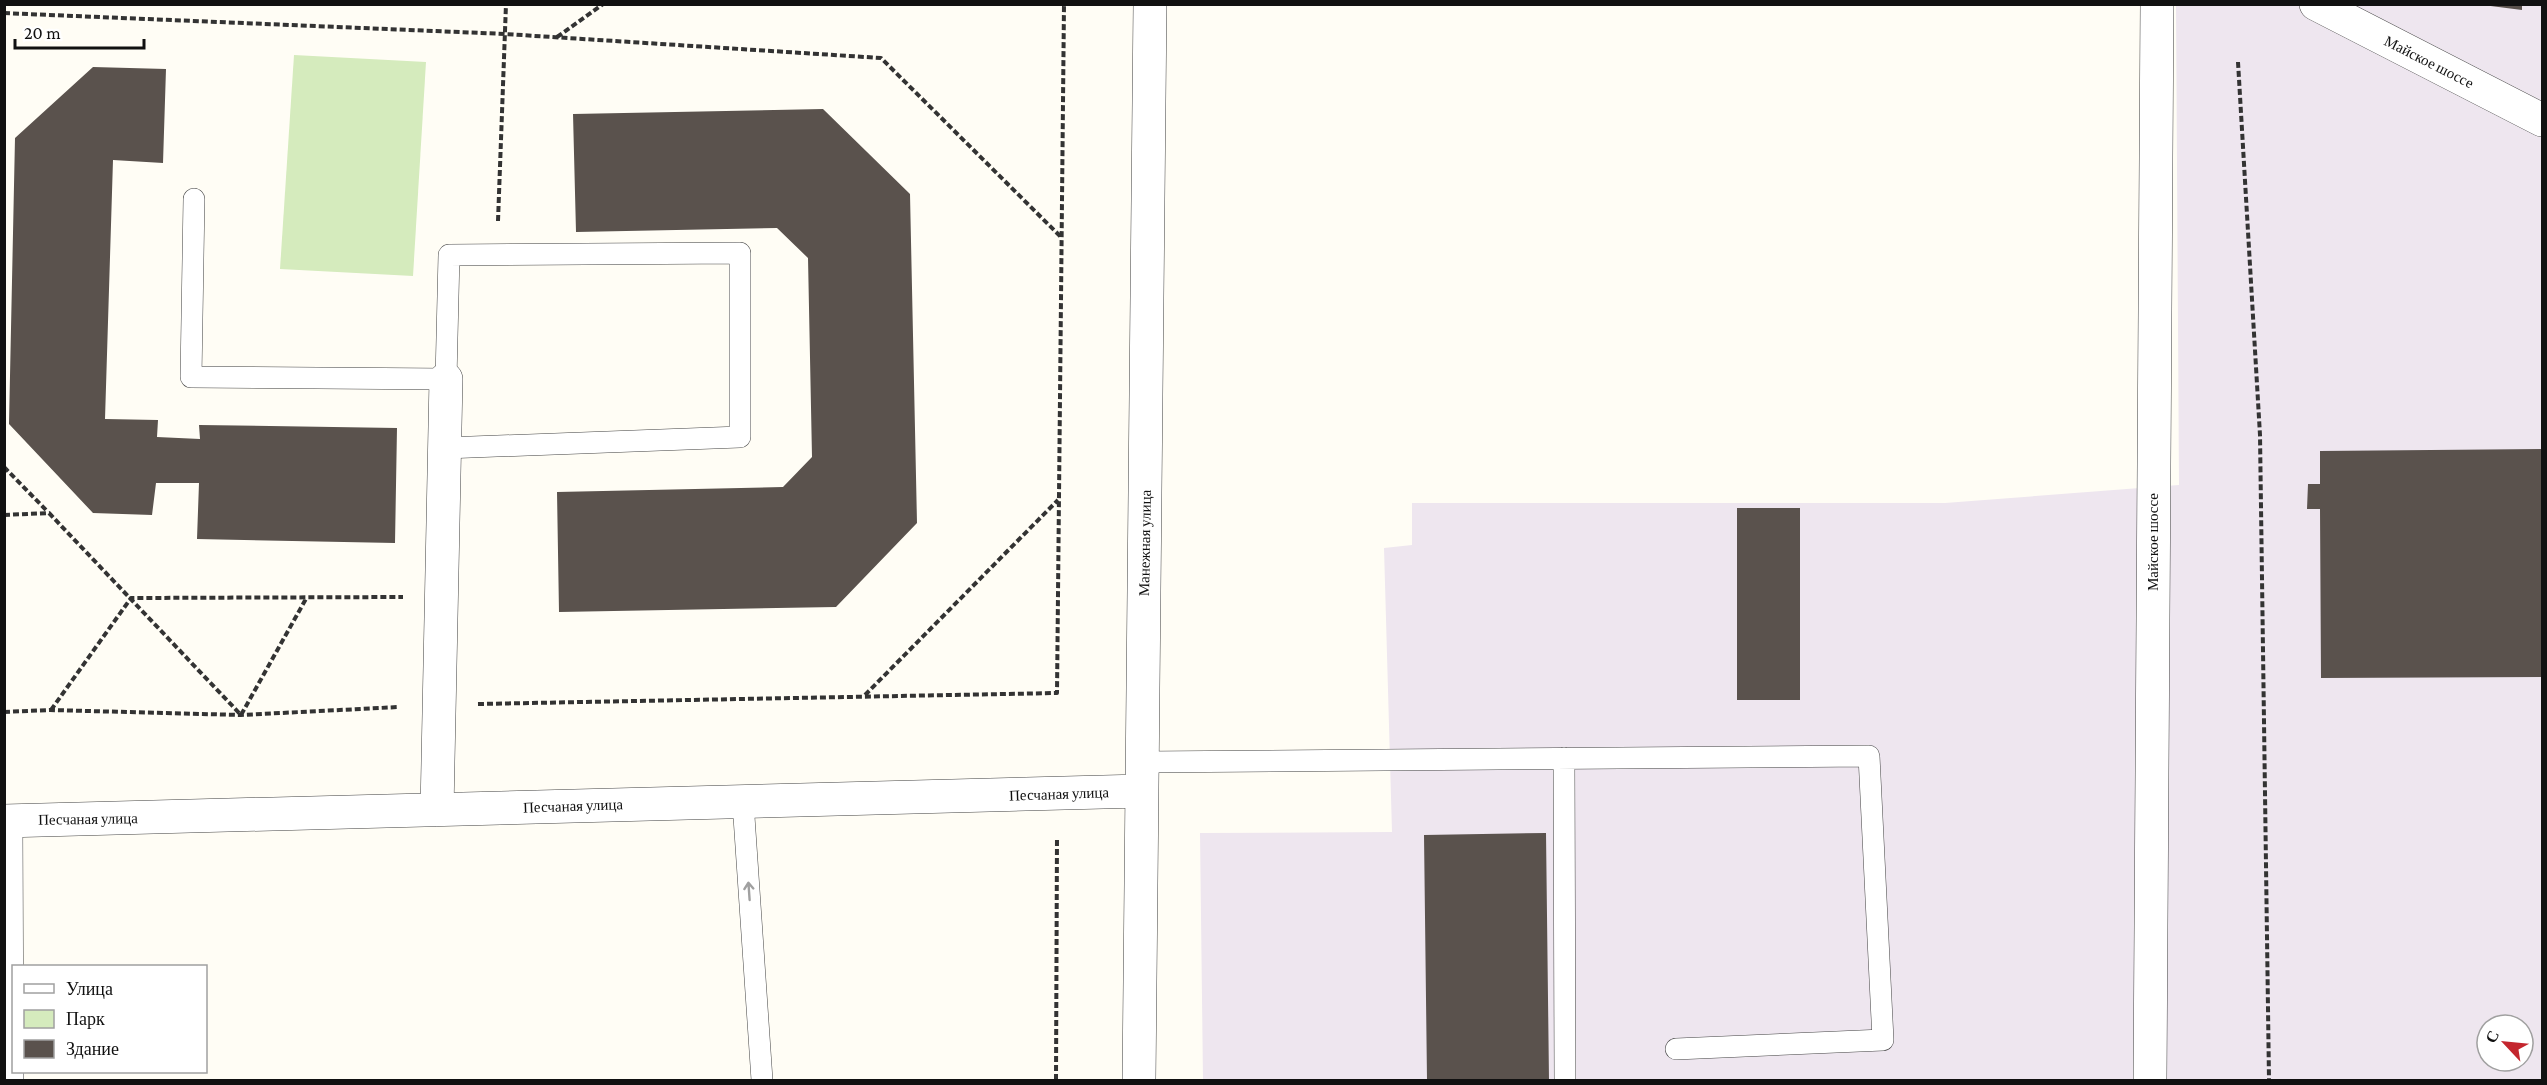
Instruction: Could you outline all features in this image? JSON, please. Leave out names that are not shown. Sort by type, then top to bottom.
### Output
[{"type":"street","name":"Манежная улица","points":[[1139,1080],[1150,4]]},
{"type":"street","name":"Майское шоссе","points":[[2150,1080],[2157,4]]},
{"type":"street","name":"Майское шоссе","points":[[2316,4],[2542,120]]},
{"type":"street","points":[[437,810],[446,379]]},
{"type":"street","name":"Песчаная улица","points":[[8,821],[743,802],[1143,777]]},
{"type":"lane","points":[[194,199],[191,377],[446,379],[449,255],[740,253],[740,437],[445,448]]},
{"type":"lane","points":[[1143,777],[1564,758],[1869,756],[1883,1040],[1676,1049]]},
{"type":"lane","points":[[1564,758],[1565,1080]]},
{"type":"lane","points":[[743,802],[762,1080]]},
{"type":"lane","points":[[8,821],[12,967]]},
{"type":"path","points":[[497,255],[506,4]]},
{"type":"path","points":[[556,38],[603,4]]},
{"type":"path","points":[[4,712],[50,710],[241,715],[440,705],[1057,693],[1064,4]]},
{"type":"path","points":[[4,13],[505,34],[881,58],[1062,238]]},
{"type":"path","points":[[2238,62],[2260,435],[2269,1080]]},
{"type":"path","points":[[4,467],[241,715]]},
{"type":"path","points":[[864,695],[1059,499]]},
{"type":"path","points":[[4,515],[49,513]]},
{"type":"path","points":[[241,715],[307,597]]},
{"type":"path","points":[[130,598],[405,597]]},
{"type":"path","points":[[50,710],[130,598]]},
{"type":"path","points":[[1056,1080],[1057,837]]},
{"type":"shaded area","points":[[2176,5],[2542,5],[2542,1080],[1203,1080],[1200,833],[1392,832],[1384,548],[1412,545],[1412,503],[1945,503],[2179,485]]},
{"type":"green space","points":[[294,55],[426,62],[413,276],[280,269]]},
{"type":"building","points":[[2475,4],[2522,4],[2522,10]]},
{"type":"building","points":[[93,67],[166,69],[163,163],[113,160],[105,419],[158,420],[157,437],[200,439],[199,425],[397,428],[395,543],[197,539],[199,483],[156,483],[152,515],[93,513],[9,424],[15,138]]},
{"type":"building","points":[[823,109],[910,194],[917,523],[836,607],[559,612],[557,492],[783,487],[812,457],[808,258],[777,228],[576,232],[573,114]]},
{"type":"building","points":[[2542,449],[2542,677],[2321,678],[2320,509],[2307,509],[2308,484],[2320,484],[2320,451]]},
{"type":"building","points":[[1737,508],[1800,508],[1800,700],[1737,700]]},
{"type":"building","points":[[1546,833],[1549,1080],[1427,1080],[1424,835]]}]
